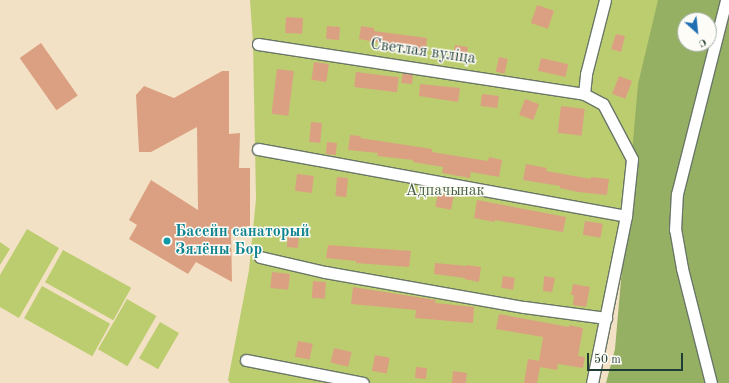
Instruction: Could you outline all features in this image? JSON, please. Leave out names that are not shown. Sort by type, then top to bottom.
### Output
[{"type":"street","points":[[584,94],[586,74],[606,0]]},
{"type":"street","points":[[711,383],[682,268],[675,230],[677,194],[726,0]]},
{"type":"street","name":"Светлая вуліца","points":[[258,44],[584,94],[603,104],[632,159],[626,216],[592,383]]},
{"type":"street","points":[[258,149],[626,216]]},
{"type":"street","points":[[260,257],[325,272],[524,307],[606,318]]},
{"type":"street","points":[[246,360],[363,383]]},
{"type":"green space","name":"Адпачынак","points":[[250,0],[677,0],[599,383],[230,383],[228,380],[249,270],[256,199],[253,44]]},
{"type":"green space","points":[[658,0],[729,0],[729,383],[606,383],[615,349],[638,84]]},
{"type":"green space","points":[[27,229],[59,248],[19,318],[0,307],[0,275]]},
{"type":"green space","points":[[0,242],[10,249],[0,265]]},
{"type":"green space","points":[[63,250],[131,288],[113,320],[45,282]]},
{"type":"green space","points":[[42,286],[110,324],[92,356],[24,318]]},
{"type":"green space","points":[[127,299],[156,316],[127,366],[98,349]]},
{"type":"green space","points":[[160,322],[179,333],[158,369],[139,358]]},
{"type":"building","points":[[537,5],[554,11],[548,29],[531,23]]},
{"type":"building","points":[[286,17],[303,18],[302,34],[285,33]]},
{"type":"building","points":[[327,26],[340,27],[339,40],[326,39]]},
{"type":"building","points":[[361,26],[374,28],[374,31],[427,38],[426,52],[387,47],[387,44],[359,39]]},
{"type":"building","points":[[616,34],[625,36],[621,52],[611,49]]},
{"type":"building","points":[[41,43],[78,95],[56,110],[20,58]]},
{"type":"building","points":[[455,45],[468,47],[466,61],[453,59]]},
{"type":"building","points":[[499,57],[508,59],[504,74],[496,72]]},
{"type":"building","points":[[541,58],[568,64],[565,77],[538,71]]},
{"type":"building","points":[[314,62],[329,64],[326,82],[311,80]]},
{"type":"building","points":[[277,69],[294,71],[288,116],[272,114]]},
{"type":"building","points":[[222,71],[229,71],[229,134],[240,133],[239,168],[250,168],[250,226],[231,229],[232,282],[196,262],[188,274],[129,239],[137,225],[129,220],[151,180],[198,210],[197,127],[151,152],[139,152],[136,95],[144,86],[174,98]]},
{"type":"building","points":[[356,72],[399,77],[397,92],[354,87]]},
{"type":"building","points":[[403,73],[413,75],[412,84],[401,83]]},
{"type":"building","points":[[619,76],[632,81],[625,99],[612,94]]},
{"type":"building","points":[[420,84],[460,88],[458,102],[419,96]]},
{"type":"building","points":[[482,94],[499,96],[497,108],[481,106]]},
{"type":"building","points":[[525,99],[539,104],[533,120],[519,115]]},
{"type":"building","points":[[561,106],[585,109],[582,136],[558,133]]},
{"type":"building","points":[[311,122],[322,123],[320,143],[309,142]]},
{"type":"building","points":[[350,135],[361,136],[360,138],[432,149],[432,152],[488,161],[489,157],[502,160],[499,177],[471,172],[470,178],[442,173],[443,167],[413,162],[413,160],[377,156],[378,153],[348,150]]},
{"type":"building","points":[[327,142],[337,143],[336,155],[326,154]]},
{"type":"building","points":[[526,164],[547,168],[546,171],[591,179],[591,177],[609,179],[607,195],[578,192],[560,188],[560,186],[523,180]]},
{"type":"building","points":[[297,174],[314,176],[312,193],[295,191]]},
{"type":"building","points":[[337,177],[348,178],[346,197],[335,196]]},
{"type":"building","points":[[438,193],[454,196],[451,210],[435,207]]},
{"type":"building","points":[[477,200],[566,217],[563,232],[495,220],[495,222],[474,218]]},
{"type":"building","points":[[585,221],[603,224],[601,238],[583,235]]},
{"type":"building","points":[[288,234],[299,235],[298,248],[287,247]]},
{"type":"building","points":[[328,245],[411,251],[409,267],[356,263],[356,261],[326,258]]},
{"type":"building","points":[[435,263],[481,267],[479,282],[464,279],[465,278],[434,274]]},
{"type":"building","points":[[272,272],[290,274],[288,290],[270,288]]},
{"type":"building","points":[[503,276],[515,278],[513,290],[501,288]]},
{"type":"building","points":[[544,276],[555,278],[552,292],[543,291]]},
{"type":"building","points":[[313,281],[326,282],[325,299],[312,298]]},
{"type":"building","points":[[573,284],[590,287],[586,307],[573,305],[574,295],[571,295]]},
{"type":"building","points":[[353,287],[436,300],[435,303],[474,307],[473,323],[415,318],[416,310],[351,304]]},
{"type":"building","points":[[499,314],[569,327],[569,325],[583,328],[578,356],[585,357],[583,368],[558,364],[557,370],[540,367],[537,383],[524,383],[528,359],[539,361],[543,337],[496,329]]},
{"type":"building","points":[[298,341],[313,344],[310,360],[295,357]]},
{"type":"building","points":[[334,348],[352,352],[348,367],[331,363]]},
{"type":"building","points":[[375,355],[390,358],[387,374],[372,371]]},
{"type":"building","points":[[416,367],[427,368],[426,379],[415,378]]},
{"type":"building","points":[[453,371],[467,373],[466,383],[452,383]]},
{"type":"place","name":"Басейн санаторый Зялёны Бор","points":[[167,241]]}]
